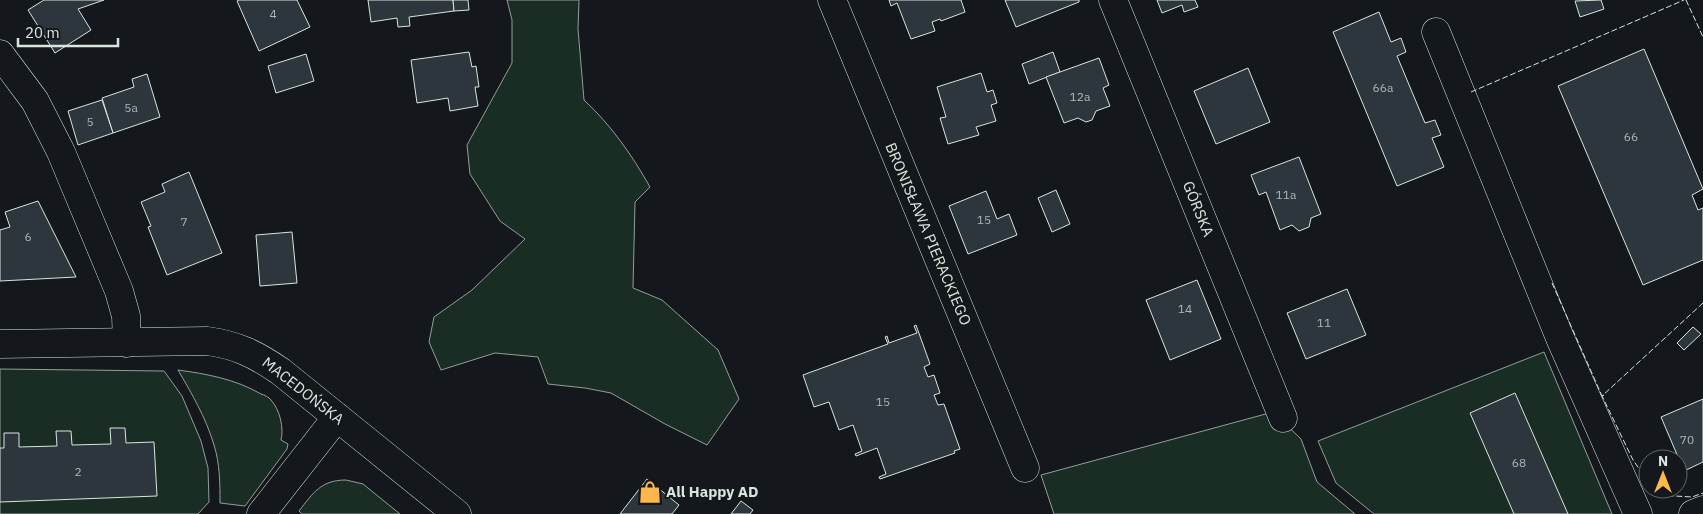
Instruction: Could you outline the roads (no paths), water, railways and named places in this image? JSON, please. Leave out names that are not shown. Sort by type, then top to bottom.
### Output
[{"type":"street","name":"BRONISŁAWA PIERACKIEGO","points":[[832,0],[1025,468]]},
{"type":"street","name":"GÓRSKA","points":[[1113,0],[1283,418]]},
{"type":"street","points":[[1436,32],[1560,338],[1638,514]]},
{"type":"street","points":[[0,54],[20,78],[35,101],[57,144],[119,292],[126,316],[127,343]]},
{"type":"street","name":"MACEDOŃSKA","points":[[0,344],[207,341],[225,343],[243,349],[280,371],[457,514]]},
{"type":"street","points":[[261,514],[337,417]]},
{"type":"street","points":[[1693,514],[1703,510]]},
{"type":"place","name":"All Happy AD","points":[[650,492]]}]
